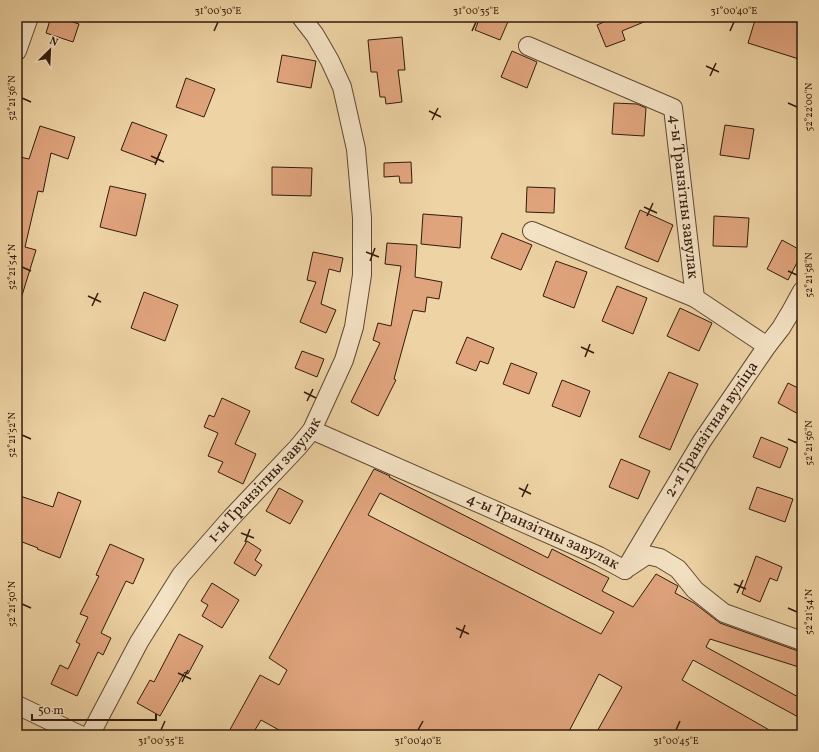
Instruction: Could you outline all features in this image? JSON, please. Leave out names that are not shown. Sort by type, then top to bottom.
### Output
[{"type":"street","points":[[17,51],[29,17]]},
{"type":"street","name":"1-ы Транзітны завулак","points":[[90,735],[139,642],[181,575],[231,518],[298,448],[312,430],[344,360],[354,327],[362,275],[362,218],[356,149],[342,87],[330,61],[315,35],[302,17]]},
{"type":"street","name":"4-ы Транзітны завулак","points":[[528,46],[673,108],[695,298]]},
{"type":"street","name":"4-ы Транзітны завулак","points":[[532,231],[695,298],[767,346]]},
{"type":"street","name":"2-я Транзітная вуліца","points":[[625,570],[702,441],[787,318],[802,290]]},
{"type":"street","name":"4-ы Транзітны завулак","points":[[312,430],[600,556],[625,570],[647,555],[660,558],[678,569],[695,590],[724,613],[802,641]]},
{"type":"street","points":[[17,705],[80,735]]},
{"type":"building","points":[[51,17],[57,17],[79,24],[73,42],[46,33]]},
{"type":"building","points":[[480,17],[510,17],[500,40],[475,30]]},
{"type":"building","points":[[615,17],[656,17],[622,31],[625,40],[606,47],[597,25]]},
{"type":"building","points":[[756,17],[802,17],[802,60],[748,43]]},
{"type":"building","points":[[402,37],[405,70],[398,70],[402,102],[386,104],[385,97],[380,97],[377,72],[371,72],[368,40]]},
{"type":"building","points":[[512,51],[537,62],[527,88],[501,77]]},
{"type":"building","points":[[282,55],[316,61],[311,88],[277,82]]},
{"type":"building","points":[[186,78],[215,89],[204,117],[176,107]]},
{"type":"building","points":[[614,103],[637,104],[646,108],[644,136],[612,134]]},
{"type":"building","points":[[132,122],[167,135],[156,163],[121,150]]},
{"type":"building","points":[[725,125],[754,129],[749,159],[720,155]]},
{"type":"building","points":[[40,126],[75,137],[68,159],[51,153],[43,192],[38,191],[25,247],[36,250],[20,302],[17,302],[17,172],[20,157],[29,159]]},
{"type":"building","points":[[411,162],[412,183],[400,183],[399,176],[384,177],[384,163]]},
{"type":"building","points":[[272,167],[312,168],[311,196],[272,195]]},
{"type":"building","points":[[110,186],[146,194],[136,236],[100,227]]},
{"type":"building","points":[[527,187],[555,188],[554,213],[526,212]]},
{"type":"building","points":[[640,210],[673,225],[658,262],[625,248]]},
{"type":"building","points":[[423,214],[462,217],[460,248],[421,244]]},
{"type":"building","points":[[714,216],[749,218],[747,247],[713,246]]},
{"type":"building","points":[[502,233],[532,245],[521,270],[491,258]]},
{"type":"building","points":[[782,240],[802,251],[788,280],[767,269]]},
{"type":"building","points":[[387,243],[417,245],[415,277],[442,282],[439,299],[427,297],[425,312],[413,310],[394,379],[396,380],[378,416],[351,402],[380,343],[373,340],[378,323],[391,326],[401,266],[385,264]]},
{"type":"building","points":[[313,252],[343,258],[340,272],[329,269],[321,304],[336,310],[326,333],[300,322],[316,282],[307,280]]},
{"type":"building","points":[[556,261],[587,272],[574,308],[543,296]]},
{"type":"building","points":[[617,286],[647,298],[633,334],[602,321]]},
{"type":"building","points":[[144,292],[178,305],[165,341],[131,328]]},
{"type":"building","points":[[680,308],[712,323],[699,351],[667,336]]},
{"type":"building","points":[[467,337],[494,348],[488,364],[480,361],[476,371],[456,363]]},
{"type":"building","points":[[302,351],[324,359],[317,377],[295,368]]},
{"type":"building","points":[[511,363],[537,373],[529,394],[503,384]]},
{"type":"building","points":[[669,372],[698,384],[670,450],[639,437]]},
{"type":"building","points":[[562,380],[590,391],[580,417],[552,406]]},
{"type":"building","points":[[788,383],[802,390],[802,416],[778,403]]},
{"type":"building","points":[[222,398],[250,411],[235,444],[256,454],[243,484],[218,472],[223,462],[208,456],[218,433],[204,427],[209,415],[214,417]]},
{"type":"building","points":[[761,437],[788,448],[780,468],[753,457]]},
{"type":"building","points":[[621,459],[650,471],[638,499],[609,487]]},
{"type":"building","points":[[374,469],[548,558],[552,549],[609,578],[602,591],[633,607],[656,574],[678,586],[675,593],[694,603],[720,623],[798,651],[802,651],[802,668],[710,639],[706,647],[802,699],[802,719],[693,660],[682,680],[778,735],[595,735],[622,687],[599,674],[567,735],[288,735],[261,720],[252,735],[227,735],[260,675],[279,685],[287,670],[269,658]],"holes":[[[380,493],[614,612],[601,634],[368,515]]]},
{"type":"building","points":[[757,487],[793,499],[785,522],[749,509]]},
{"type":"building","points":[[279,488],[303,501],[290,524],[266,511]]},
{"type":"building","points":[[58,492],[81,501],[60,558],[17,540],[17,495],[53,507]]},
{"type":"building","points":[[247,541],[261,550],[255,560],[262,565],[255,576],[234,563]]},
{"type":"building","points":[[110,544],[144,559],[133,584],[126,581],[101,633],[111,638],[103,655],[98,652],[77,696],[51,684],[60,665],[68,669],[80,644],[76,642],[88,617],[80,614],[99,576],[96,575]]},
{"type":"building","points":[[756,556],[782,567],[777,581],[770,578],[760,602],[742,594]]},
{"type":"building","points":[[212,583],[239,600],[222,628],[202,616],[208,605],[201,601]]},
{"type":"building","points":[[179,634],[203,646],[188,674],[185,672],[160,716],[137,703],[150,680],[154,682]]}]
